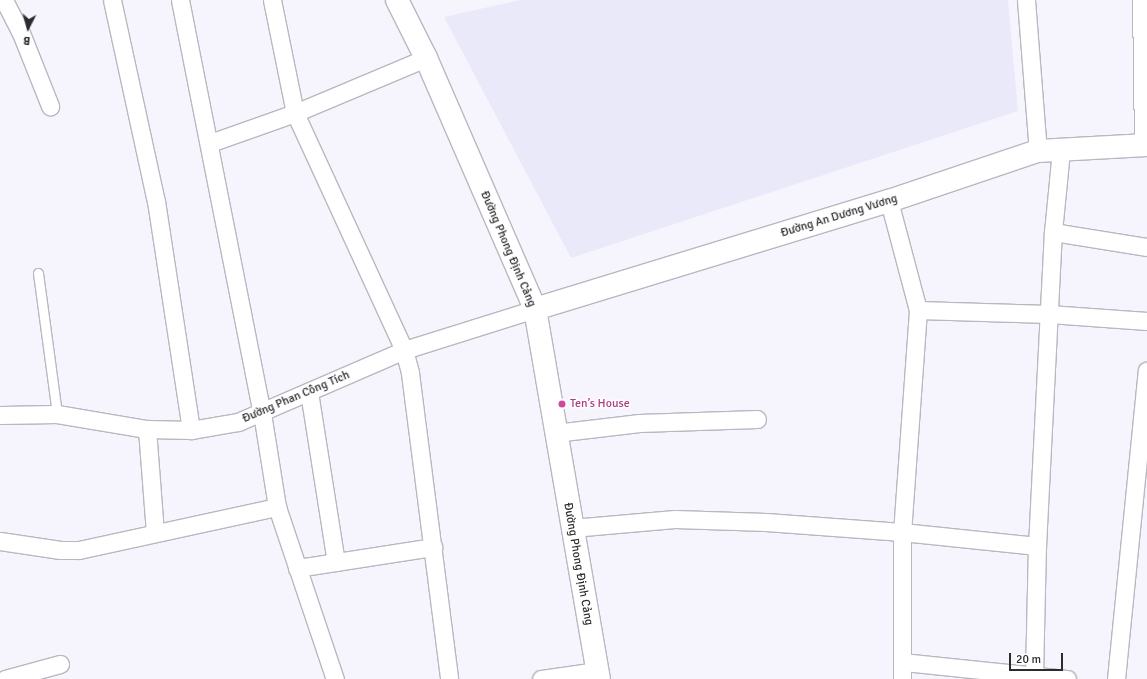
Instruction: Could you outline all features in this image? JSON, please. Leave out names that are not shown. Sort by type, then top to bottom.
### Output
[{"type":"street","points":[[4,0],[21,33],[50,106]]},
{"type":"street","points":[[112,0],[156,201],[191,430]]},
{"type":"street","points":[[180,0],[210,143],[262,413],[277,507],[334,679]]},
{"type":"street","points":[[272,0],[295,113],[404,350],[421,450],[449,679]]},
{"type":"street","name":"Đường Phong Định Cảng","points":[[397,0],[426,58],[535,309],[555,433],[598,675]]},
{"type":"street","points":[[1026,0],[1038,151]]},
{"type":"street","points":[[1141,0],[1145,145]]},
{"type":"street","points":[[210,143],[295,113],[426,58]]},
{"type":"street","name":"Đường An Dương Vương","points":[[535,309],[889,201],[1038,151],[1145,145]]},
{"type":"street","points":[[1034,676],[1037,546],[1053,232],[1061,150]]},
{"type":"street","points":[[889,201],[918,310],[902,532],[902,679]]},
{"type":"street","points":[[1053,232],[1147,247]]},
{"type":"street","name":"Đường Phan Công Tích","points":[[0,415],[57,414],[147,429],[191,430],[238,422],[262,413],[404,350],[535,309]]},
{"type":"street","points":[[918,310],[1049,314],[1147,321]]},
{"type":"street","points":[[1116,679],[1147,371]]},
{"type":"street","points":[[308,392],[336,562]]},
{"type":"street","points":[[555,433],[639,423],[757,419]]},
{"type":"street","points":[[147,429],[155,532]]},
{"type":"street","points":[[0,541],[60,550],[79,550],[155,532],[277,507]]},
{"type":"street","points":[[572,528],[675,519],[902,532],[1037,546]]},
{"type":"street","points":[[297,568],[433,547]]},
{"type":"street","points":[[903,662],[1057,678]]},
{"type":"street","points":[[5,679],[60,664]]},
{"type":"street","points":[[541,679],[598,675]]},
{"type":"lane","points":[[38,273],[57,414]]},
{"type":"shaded area","points":[[520,0],[1008,0],[1018,111],[571,258],[444,17]]},
{"type":"place","name":"Ten’s House","points":[[562,404]]}]
